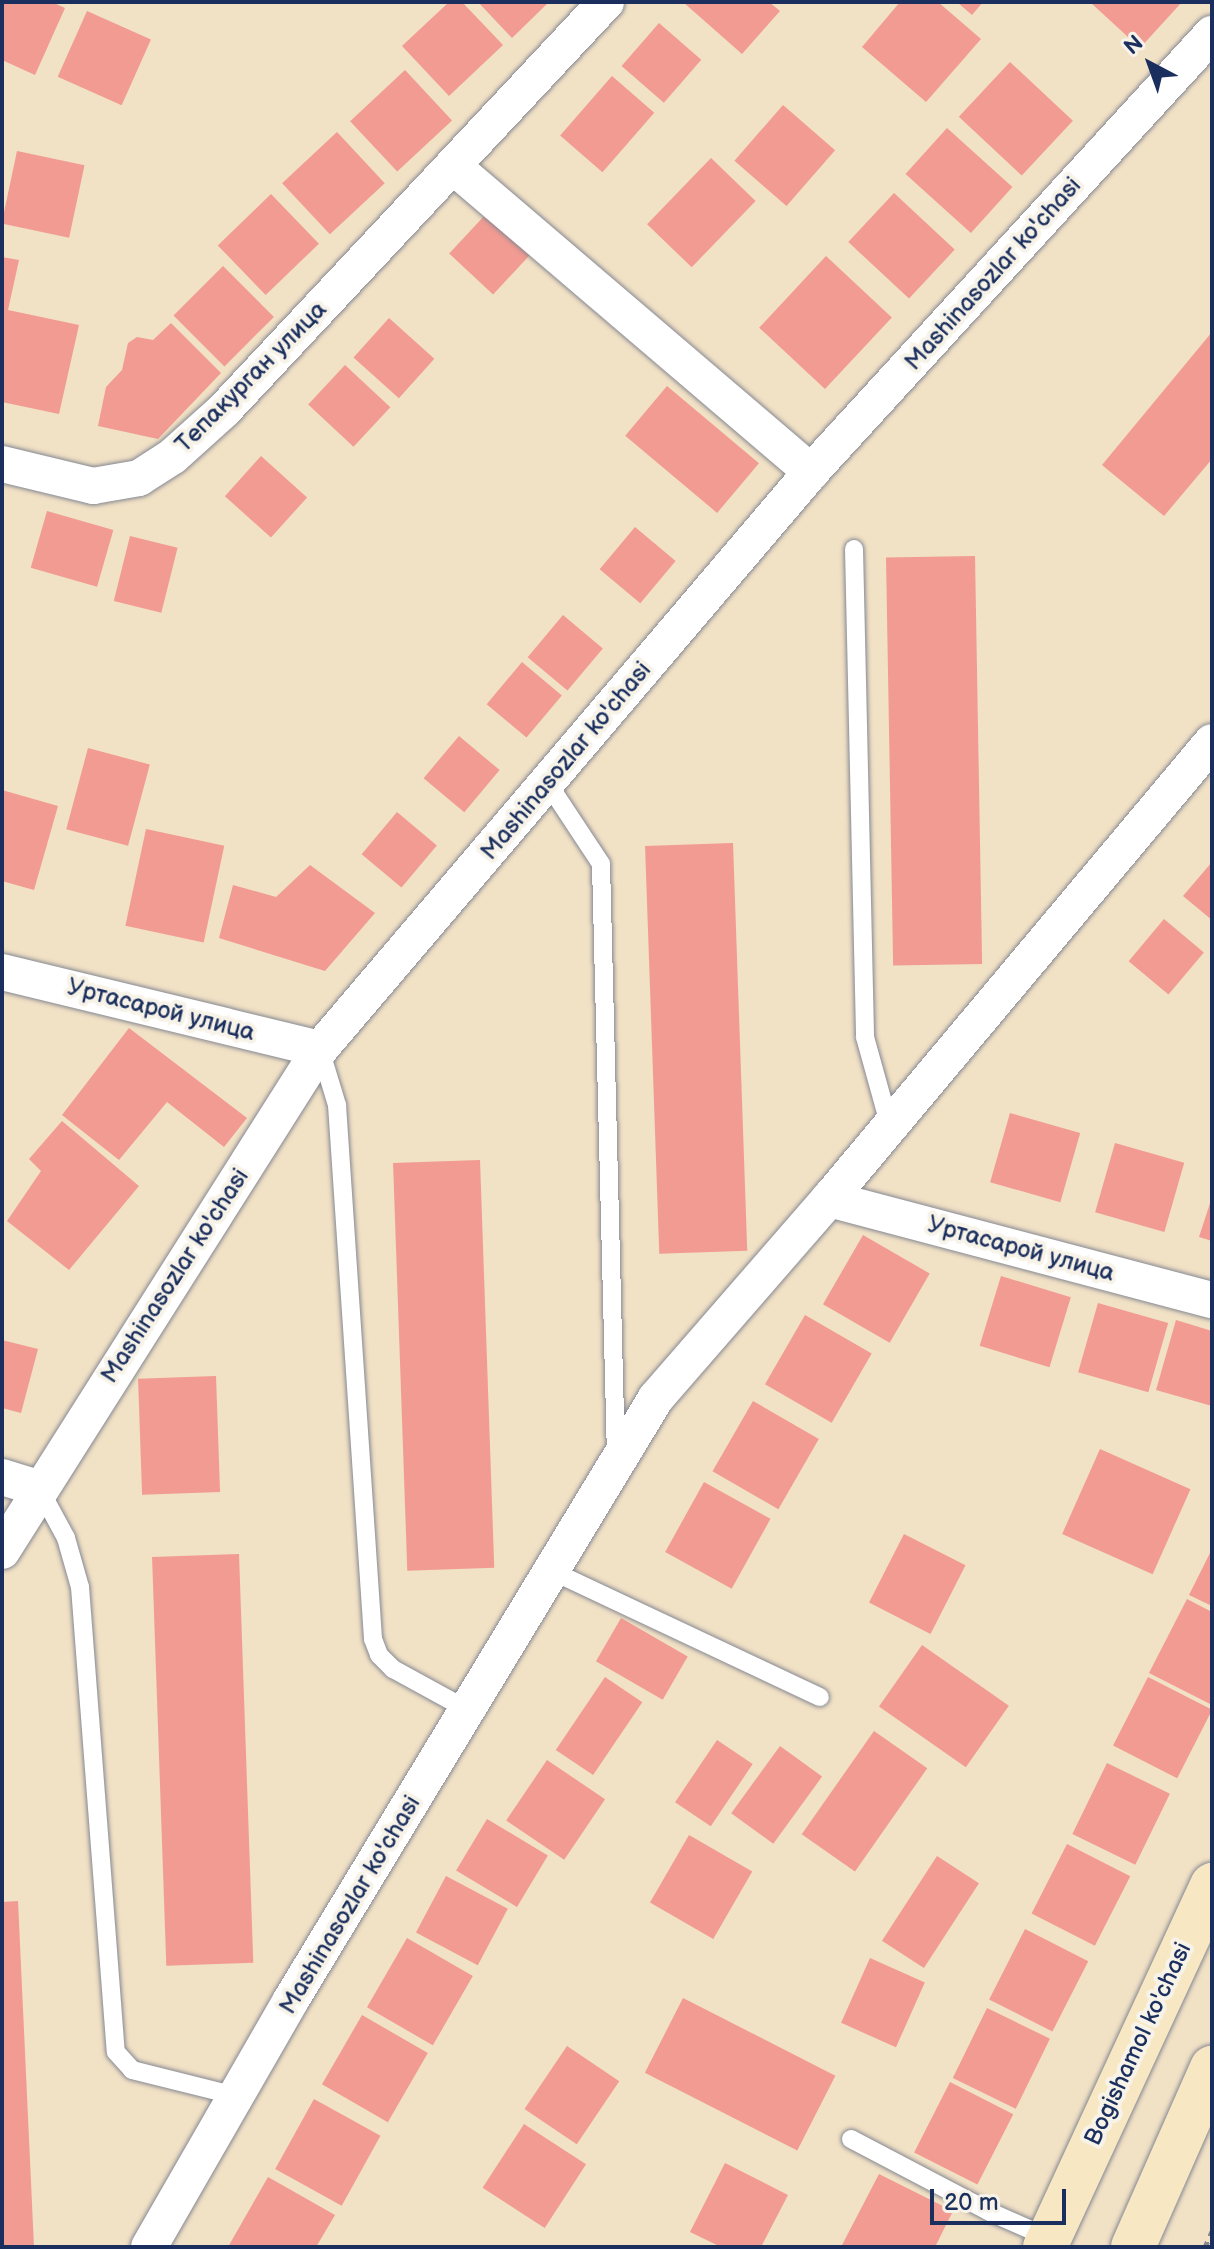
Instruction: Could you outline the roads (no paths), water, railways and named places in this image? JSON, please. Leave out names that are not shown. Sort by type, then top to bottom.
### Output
[{"type":"main road","name":"Bogishamol ko'chasi","points":[[1047,2242],[1212,1885]]},
{"type":"main road","points":[[1133,2247],[1212,2068]]},
{"type":"street","name":"Тепакурган улица","points":[[2,464],[93,486],[139,478],[173,456],[224,410],[606,2]]},
{"type":"street","name":"Mashinasozlar ko'chasi","points":[[2,1551],[39,1488],[320,1049],[811,472],[1212,34]]},
{"type":"street","points":[[454,167],[811,472]]},
{"type":"street","name":"Mashinasozlar ko'chasi","points":[[149,2247],[236,2096],[656,1398],[829,1199],[1212,742]]},
{"type":"street","name":"Уртасарой улица","points":[[2,972],[320,1049]]},
{"type":"street","name":"Уртасарой улица","points":[[829,1199],[1212,1300]]},
{"type":"street","points":[[2,1477],[39,1488]]},
{"type":"lane","points":[[854,549],[865,1037],[890,1127]]},
{"type":"lane","points":[[547,782],[601,864],[616,1465]]},
{"type":"lane","points":[[320,1049],[337,1105],[373,1639],[379,1655],[393,1669],[468,1710]]},
{"type":"lane","points":[[39,1488],[66,1538],[80,1587],[116,2052],[132,2070],[236,2096]]},
{"type":"lane","points":[[552,1571],[820,1697]]},
{"type":"lane","points":[[851,2139],[1047,2242]]}]
